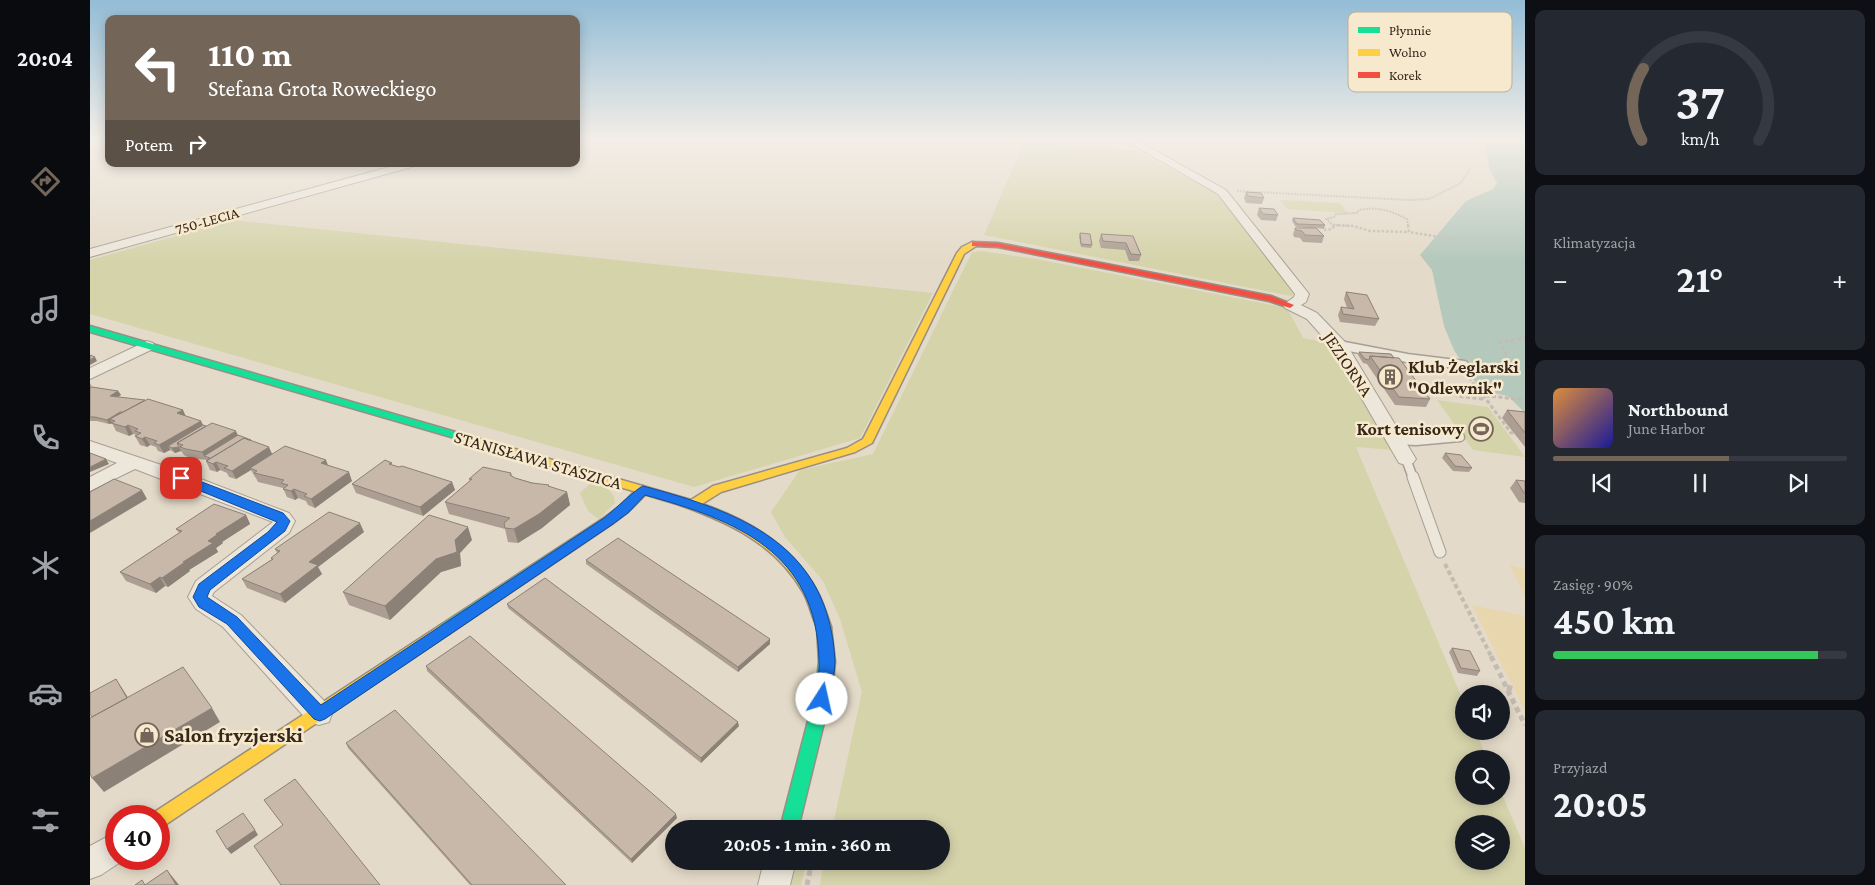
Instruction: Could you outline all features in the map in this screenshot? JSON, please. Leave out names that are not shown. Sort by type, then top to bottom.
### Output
[{"type":"street","name":"750-LECIA","points":[[90,254],[356,179]]},
{"type":"street","points":[[693,504],[717,489],[851,450],[868,441],[962,252],[970,245],[984,243],[1003,246],[1271,299],[1290,305],[1301,299],[1302,294],[1222,192],[1199,179]]},
{"type":"street","name":"JEZIORNA","points":[[1290,305],[1312,316],[1339,345],[1397,440],[1406,459]]},
{"type":"street","name":"STANISŁAWA STASZICA","points":[[90,329],[693,504],[739,523],[777,548],[796,567],[809,587],[824,628],[827,663],[825,680],[790,820]]},
{"type":"street","points":[[90,374],[148,346]]},
{"type":"street","points":[[90,447],[282,518],[284,521],[281,528],[204,587],[200,597],[204,603],[232,620],[320,714]]},
{"type":"street","points":[[90,485],[134,462]]},
{"type":"street","points":[[170,812],[608,521],[624,509],[643,490]]},
{"type":"street","points":[[90,864],[105,854]]},
{"type":"street","points":[[774,885],[778,870]]},
{"type":"lane","points":[[1339,345],[1407,358],[1464,365]]},
{"type":"lane","points":[[1397,440],[1416,442],[1460,437]]},
{"type":"lane","name":"JEZIORNA","points":[[1406,459],[1440,552]]},
{"type":"path","points":[[1222,192],[1245,190],[1332,197],[1429,199],[1461,183],[1463,179]]},
{"type":"path","points":[[1409,232],[1408,221],[1405,217],[1378,208],[1362,209],[1357,213],[1336,214],[1336,216],[1326,219],[1333,225],[1354,226],[1370,231],[1409,232],[1459,240]]},
{"type":"path","points":[[1324,230],[1332,229],[1333,225]]},
{"type":"path","points":[[1473,364],[1513,370],[1500,342],[1525,338]]},
{"type":"path","points":[[1412,388],[1455,392]]},
{"type":"path","points":[[1481,395],[1482,399],[1457,396],[1452,389],[1476,392],[1481,395],[1510,433],[1515,434]]},
{"type":"path","points":[[1481,395],[1525,400]]},
{"type":"path","points":[[1440,552],[1505,685]]},
{"type":"path","points":[[1510,688],[1514,689]]},
{"type":"path","points":[[1510,695],[1525,724]]},
{"type":"path","points":[[807,885],[810,870]]},
{"type":"shaded area","points":[[1008,179],[1190,179],[1215,193],[1296,292],[1291,296],[984,235]]},
{"type":"shaded area","points":[[1495,179],[1525,179],[1525,413],[1508,396],[1484,391],[1472,378],[1454,350],[1444,326],[1432,270],[1420,255],[1466,201],[1493,189],[1497,183]]},
{"type":"shaded area","points":[[1280,200],[1340,203],[1348,213],[1287,209]]},
{"type":"shaded area","points":[[233,220],[933,293],[860,438],[694,487],[90,314],[90,260]]},
{"type":"shaded area","points":[[981,251],[1036,259],[1287,308],[1303,338],[1330,343],[1393,450],[1356,447],[1456,685],[1455,740],[1480,740],[1483,750],[1455,750],[1455,805],[1507,805],[1525,848],[1525,885],[820,885],[822,870],[950,870],[950,820],[834,820],[862,692],[840,619],[823,581],[785,537],[771,512],[800,470],[873,454],[972,252]]},
{"type":"shaded area","name":"Kort tenisowy","points":[[1437,400],[1488,407],[1525,457],[1473,450]]},
{"type":"shaded area","points":[[591,483],[608,489],[614,498],[615,503],[599,519],[588,511],[580,493]]},
{"type":"shaded area","points":[[794,870],[805,870],[801,885],[790,885]]},
{"type":"sand","points":[[1510,565],[1525,569],[1525,597]]},
{"type":"sand","points":[[1472,605],[1525,616],[1525,711]]},
{"type":"building","points":[[1246,192],[1261,193],[1264,198],[1248,196]]},
{"type":"building","points":[[1259,208],[1274,209],[1278,215],[1263,214]]},
{"type":"building","points":[[1293,218],[1320,220],[1325,225],[1297,224]]},
{"type":"building","points":[[1295,228],[1316,228],[1324,236],[1305,235],[1302,231]]},
{"type":"building","points":[[1080,233],[1090,234],[1092,245],[1081,244]]},
{"type":"building","points":[[1101,234],[1133,236],[1141,255],[1131,254],[1126,243],[1103,241]]},
{"type":"building","points":[[1346,292],[1367,295],[1379,319],[1343,314],[1341,307],[1354,309]]},
{"type":"building","points":[[1359,352],[1391,354],[1394,358],[1370,356],[1369,360],[1365,359]]},
{"type":"building","points":[[1370,356],[1399,358],[1430,399],[1399,397]]},
{"type":"building","points":[[90,388],[118,391],[110,396],[145,400],[107,420],[90,417]]},
{"type":"building","points":[[148,399],[183,410],[177,413],[201,421],[159,445],[154,443],[157,441],[135,436],[141,433],[135,431],[138,429],[128,425],[125,427],[111,423],[115,421],[110,419]]},
{"type":"building","points":[[1507,410],[1525,412],[1525,433]]},
{"type":"building","points":[[212,423],[236,431],[202,452],[180,447],[183,445],[177,443]]},
{"type":"building","points":[[203,425],[206,426],[177,443],[179,447],[172,448],[168,446]]},
{"type":"building","points":[[238,435],[251,440],[244,438],[208,460],[210,458],[204,456]]},
{"type":"building","points":[[244,438],[269,447],[232,471],[224,468],[228,466],[206,461]]},
{"type":"building","points":[[285,446],[326,460],[321,463],[349,472],[311,499],[304,496],[307,494],[294,489],[291,491],[283,489],[288,485],[281,483],[284,480],[254,473],[257,471],[250,468]]},
{"type":"building","points":[[90,453],[106,459],[90,467]]},
{"type":"building","points":[[1445,453],[1461,455],[1472,468],[1455,466]]},
{"type":"building","points":[[385,460],[392,463],[389,464],[402,466],[452,482],[420,507],[352,484]]},
{"type":"building","points":[[483,467],[511,473],[510,475],[515,478],[549,485],[567,492],[539,514],[514,529],[505,528],[504,523],[510,518],[445,502]]},
{"type":"building","points":[[114,479],[142,490],[90,521],[90,492]]},
{"type":"building","points":[[1516,480],[1525,481],[1525,493],[1524,493]]},
{"type":"building","points":[[214,504],[246,515],[208,541],[213,543],[162,578],[160,577],[150,584],[120,572],[182,531],[176,529]]},
{"type":"building","points":[[329,512],[360,523],[309,562],[318,565],[280,594],[242,579],[273,559],[271,558],[280,551],[275,549]]},
{"type":"building","points":[[429,515],[468,527],[455,540],[457,552],[436,559],[385,606],[343,592]]},
{"type":"building","points":[[618,538],[770,639],[738,667],[586,560]]},
{"type":"building","points":[[545,578],[738,722],[701,758],[507,604]]},
{"type":"building","points":[[470,636],[676,814],[670,820],[665,820],[665,825],[631,859],[426,666]]},
{"type":"building","points":[[1452,648],[1470,651],[1480,671],[1461,668]]},
{"type":"building","name":"Salon fryzjerski","points":[[183,667],[212,708],[92,778],[90,773],[90,718]]},
{"type":"building","points":[[116,679],[127,698],[92,717],[90,714],[90,693]]},
{"type":"building","points":[[395,710],[566,885],[472,885],[346,743]]},
{"type":"building","points":[[295,779],[380,885],[281,885],[254,846],[283,825],[264,800]]},
{"type":"building","points":[[243,813],[255,830],[227,849],[216,831]]},
{"type":"building","points":[[167,870],[176,885],[145,885]]},
{"type":"building","points":[[142,880],[145,885],[135,885]]},
{"type":"traffic: fast","points":[[90,329],[469,439]]},
{"type":"traffic: fast","points":[[444,630],[608,521],[624,509],[643,490]]},
{"type":"traffic: fast","points":[[791,820],[824,690],[827,662],[824,627]]},
{"type":"traffic: slow","points":[[693,504],[717,489],[851,450],[868,441],[961,253],[975,244]]},
{"type":"traffic: slow","points":[[469,439],[682,501],[742,525],[769,543],[792,565],[810,592],[824,627]]},
{"type":"traffic: slow","points":[[170,812],[444,630]]},
{"type":"traffic: jam","points":[[975,244],[998,245],[1271,299],[1290,305]]},
{"type":"place","name":"Klub Żeglarski \"Odlewnik\"","points":[[1390,377]]},
{"type":"place","name":"Kort tenisowy","points":[[1481,429]]},
{"type":"place","name":"Salon fryzjerski","points":[[147,735]]},
{"type":"route","points":[[181,478],[278,516],[284,521],[281,528],[273,535],[204,587],[200,597],[204,603],[232,620],[299,694],[320,714],[608,521],[624,509],[643,490],[707,509],[754,530],[777,548],[796,567],[809,587],[824,628],[827,663],[822,699]]}]
